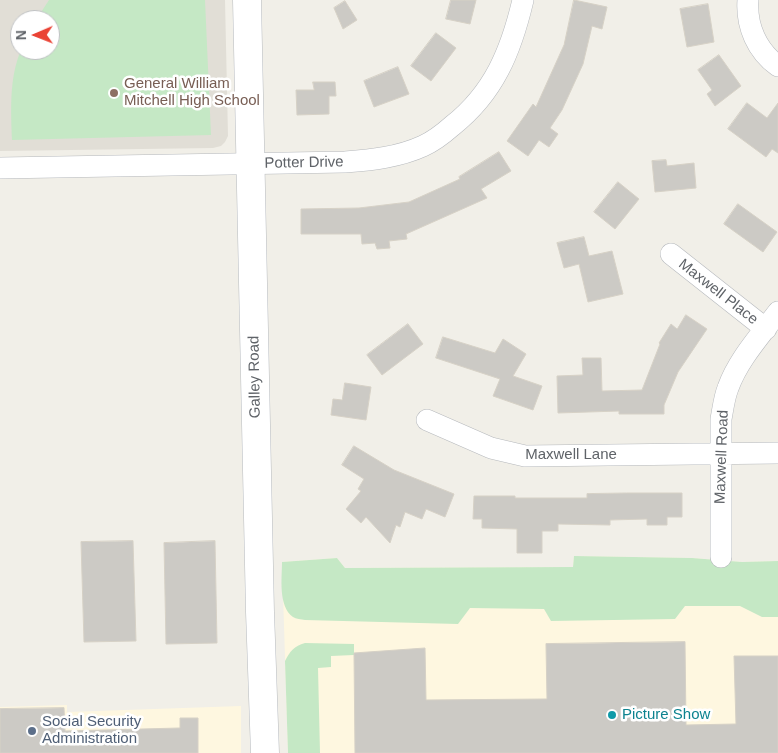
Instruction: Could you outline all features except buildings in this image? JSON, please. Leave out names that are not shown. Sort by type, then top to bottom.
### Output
[{"type":"main road","name":"Galley Road","points":[[247,0],[260,612],[265,753]]},
{"type":"street","name":"Potter Drive","points":[[0,168],[366,161],[384,158],[424,146],[460,120],[478,102],[494,81],[508,52],[523,0]]},
{"type":"street","points":[[748,0],[749,19],[753,35],[765,54],[778,66]]},
{"type":"street","name":"Maxwell Place","points":[[671,254],[772,321]]},
{"type":"street","name":"Maxwell Road","points":[[721,557],[720,419],[728,389],[740,364],[772,321]]},
{"type":"street","name":"Maxwell Lane","points":[[427,420],[491,448],[525,456],[778,453]]},
{"type":"shaded area","name":"General William Mitchell High School","points":[[0,0],[225,0],[228,136],[221,146],[213,148],[0,151]]},
{"type":"shaded area","points":[[574,556],[692,558],[742,562],[778,561],[778,753],[288,753],[282,562],[337,558],[345,568],[573,567]]},
{"type":"shaded area","points":[[67,705],[67,712],[241,706],[241,753],[0,753],[0,707]]},
{"type":"green space","name":"General William Mitchell High School","points":[[49,0],[205,0],[211,135],[12,140],[12,94],[17,60],[60,60],[60,10],[42,10]]},
{"type":"green space","points":[[574,556],[692,558],[742,562],[778,561],[778,617],[762,617],[740,606],[685,606],[675,619],[551,621],[544,609],[470,608],[458,624],[305,620],[294,618],[288,612],[283,599],[282,562],[337,558],[345,568],[573,567]]},
{"type":"green space","points":[[305,643],[354,644],[354,655],[331,656],[331,667],[318,668],[320,753],[288,753],[285,661],[293,649]]},
{"type":"place","name":"General William Mitchell High School","points":[[114,93]]},
{"type":"place","name":"Picture Show","points":[[612,715]]},
{"type":"place","name":"Social Security Administration","points":[[32,731]]}]
